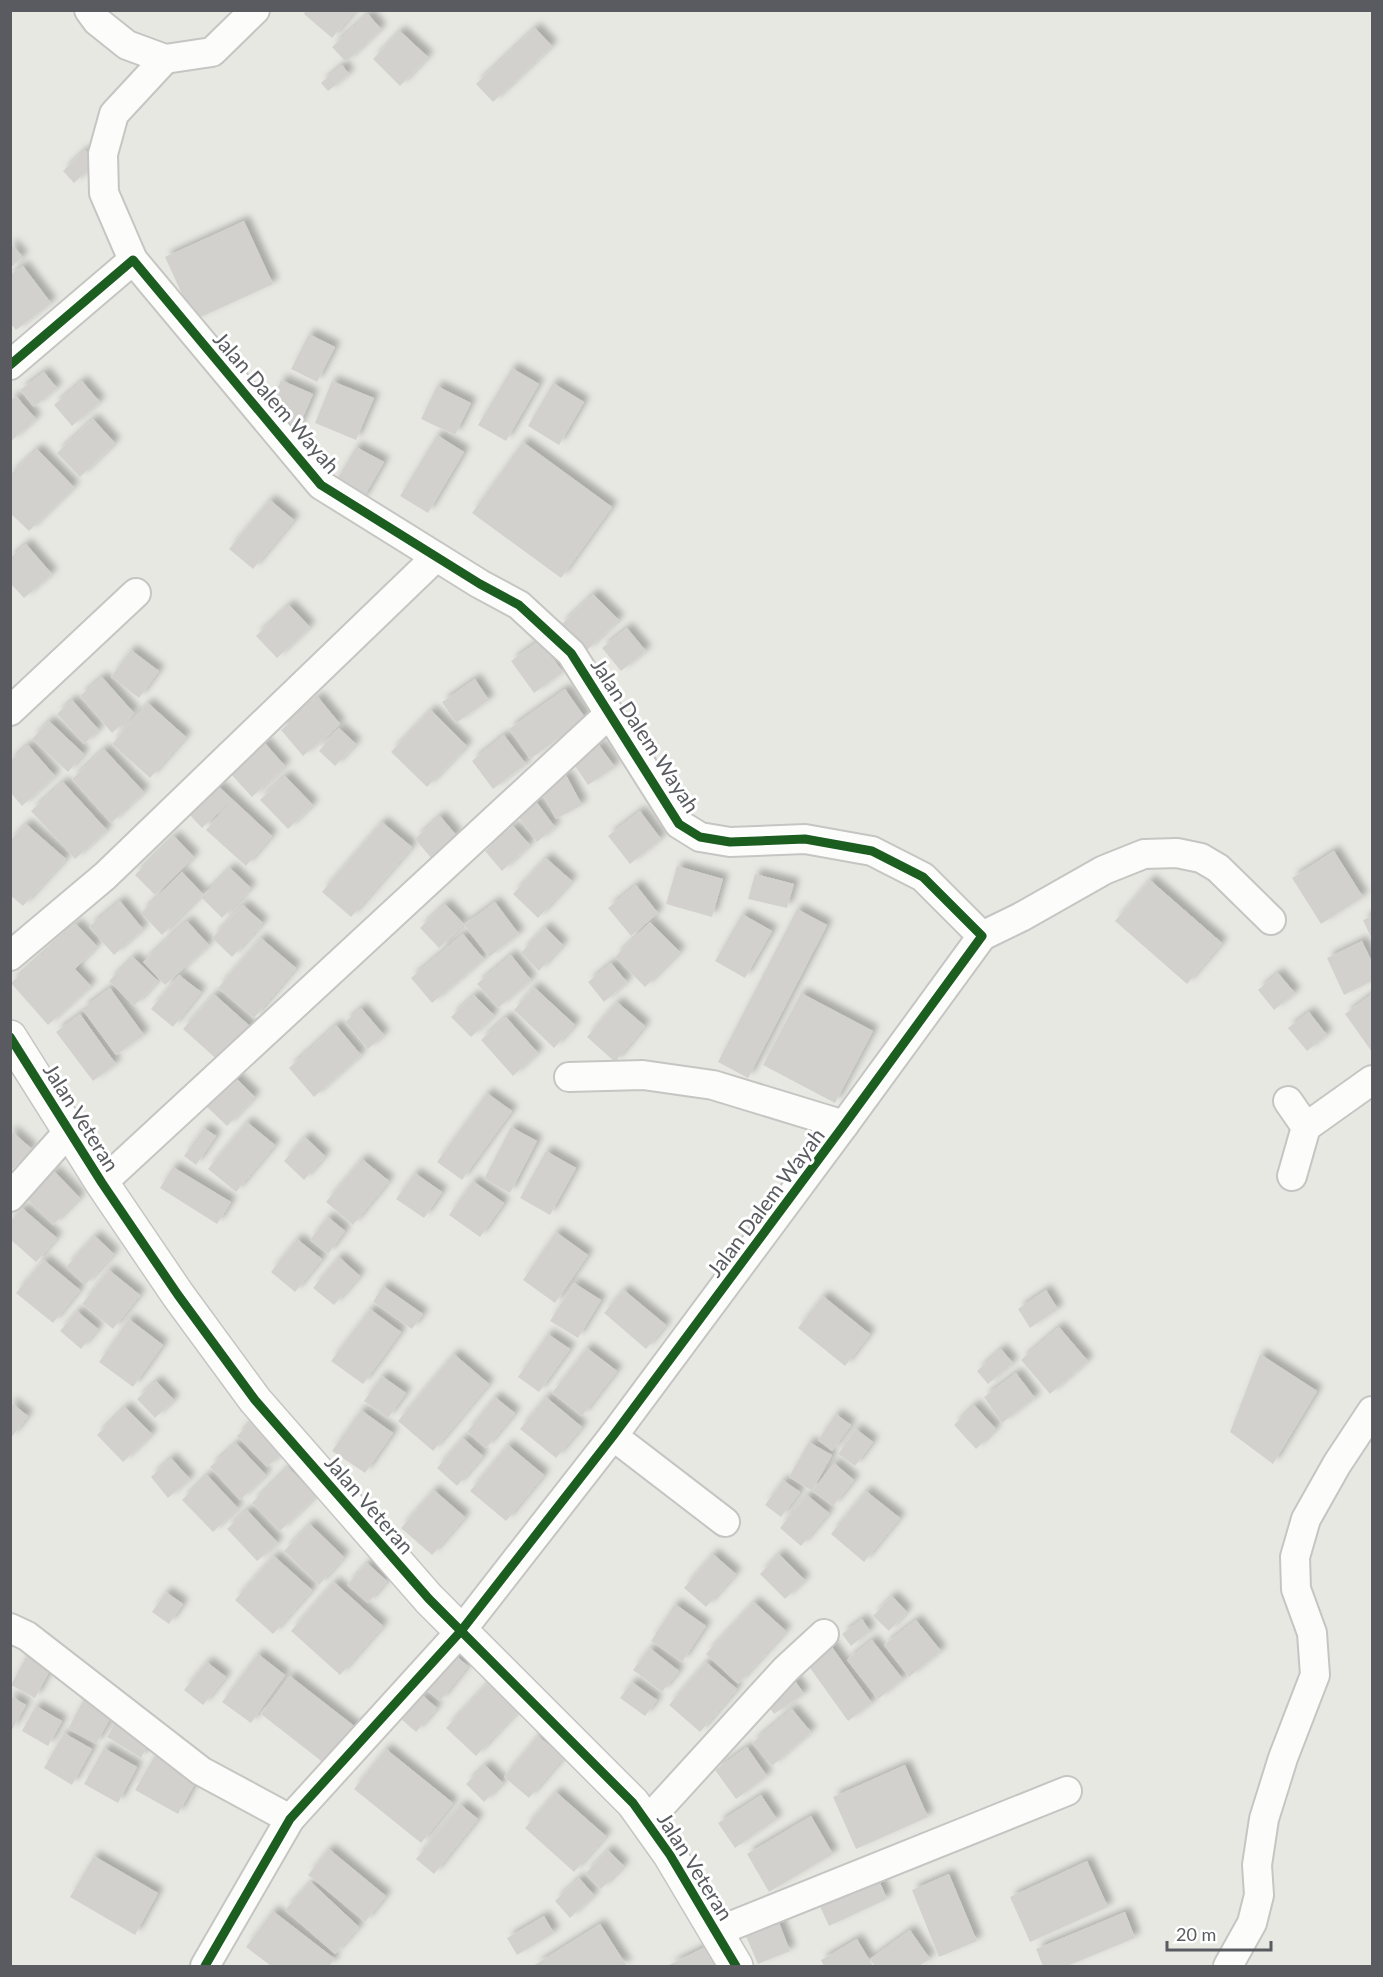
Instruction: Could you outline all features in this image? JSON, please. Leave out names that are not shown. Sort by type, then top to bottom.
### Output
[{"type":"street","points":[[89,10],[97,21],[127,45],[165,58],[212,52],[255,10]]},
{"type":"street","name":"Jalan Dalem Wayah","points":[[165,58],[114,114],[103,154],[104,193],[133,260],[321,485],[480,584],[519,605],[571,653],[680,824],[700,837],[730,842],[805,839],[872,851],[923,877],[982,936],[613,1436],[461,1631],[290,1819],[204,1966]]},
{"type":"street","points":[[10,365],[133,260]]},
{"type":"street","points":[[10,956],[105,876],[436,557]]},
{"type":"street","points":[[10,711],[136,593]]},
{"type":"street","points":[[102,1183],[609,715]]},
{"type":"street","points":[[982,936],[1021,917],[1104,870],[1144,854],[1177,853],[1201,858],[1218,868],[1271,920]]},
{"type":"street","name":"Jalan Veteran","points":[[10,1037],[102,1183],[178,1295],[255,1400],[429,1599],[633,1803],[647,1821],[736,1966]]},
{"type":"street","points":[[569,1077],[643,1075],[713,1085],[844,1125]]},
{"type":"street","points":[[1293,1176],[1306,1127],[1372,1080]]},
{"type":"street","points":[[1288,1101],[1306,1127]]},
{"type":"street","points":[[10,1197],[69,1131]]},
{"type":"street","points":[[1228,1966],[1251,1923],[1259,1895],[1257,1864],[1264,1819],[1283,1758],[1315,1675],[1312,1633],[1296,1589],[1295,1557],[1306,1519],[1337,1464],[1372,1411]]},
{"type":"street","points":[[613,1436],[725,1522]]},
{"type":"street","points":[[10,1628],[27,1636],[201,1771],[290,1819]]},
{"type":"street","points":[[647,1821],[786,1669],[824,1634]]},
{"type":"street","points":[[716,1932],[1067,1791]]},
{"type":"building","points":[[306,10],[356,10],[332,38],[304,14]]},
{"type":"building","points":[[368,14],[381,29],[346,62],[332,47]]},
{"type":"building","points":[[535,28],[552,46],[493,102],[476,84]]},
{"type":"building","points":[[400,31],[428,57],[400,86],[373,59]]},
{"type":"building","points":[[342,65],[349,74],[328,91],[321,83]]},
{"type":"building","points":[[85,150],[96,162],[74,183],[63,171]]},
{"type":"building","points":[[244,221],[273,284],[194,320],[165,257]]},
{"type":"building","points":[[10,243],[23,257],[10,268]]},
{"type":"building","points":[[23,266],[51,303],[16,330],[10,323],[10,275]]},
{"type":"building","points":[[309,334],[335,347],[317,382],[291,369]]},
{"type":"building","points":[[512,368],[539,384],[506,441],[478,425]]},
{"type":"building","points":[[44,372],[57,388],[34,407],[20,390]]},
{"type":"building","points":[[281,380],[313,394],[297,431],[266,417]]},
{"type":"building","points":[[82,381],[100,402],[72,426],[54,405]]},
{"type":"building","points":[[332,381],[374,398],[356,440],[315,423]]},
{"type":"building","points":[[553,383],[584,402],[559,445],[528,426]]},
{"type":"building","points":[[437,386],[471,403],[455,435],[421,419]]},
{"type":"building","points":[[16,396],[36,419],[10,442],[10,401]]},
{"type":"building","points":[[93,419],[115,443],[80,477],[57,453]]},
{"type":"building","points":[[437,435],[464,452],[428,513],[400,496]]},
{"type":"building","points":[[523,442],[612,507],[561,578],[472,513]]},
{"type":"building","points":[[356,447],[384,462],[361,502],[333,486]]},
{"type":"building","points":[[37,449],[74,487],[29,531],[10,513],[10,475]]},
{"type":"building","points":[[270,500],[294,520],[253,569],[229,549]]},
{"type":"building","points":[[26,544],[52,574],[24,598],[10,583],[10,558]]},
{"type":"building","points":[[593,594],[619,620],[586,651],[561,625]]},
{"type":"building","points":[[289,605],[310,627],[277,658],[256,636]]},
{"type":"building","points":[[627,628],[646,651],[621,671],[602,648]]},
{"type":"building","points":[[540,640],[563,672],[534,693],[511,661]]},
{"type":"building","points":[[131,650],[159,671],[139,698],[111,677]]},
{"type":"building","points":[[102,677],[134,713],[112,733],[80,696]]},
{"type":"building","points":[[475,679],[489,700],[456,723],[442,702]]},
{"type":"building","points":[[565,689],[586,719],[530,759],[509,729]]},
{"type":"building","points":[[318,697],[340,724],[303,756],[281,730]]},
{"type":"building","points":[[72,700],[99,730],[84,744],[57,714]]},
{"type":"building","points":[[148,703],[186,737],[150,778],[112,744]]},
{"type":"building","points":[[431,710],[467,746],[427,787],[391,752]]},
{"type":"building","points":[[49,721],[84,754],[68,772],[32,739]]},
{"type":"building","points":[[339,728],[356,744],[335,766],[319,751]]},
{"type":"building","points":[[504,735],[526,764],[493,789],[472,761]]},
{"type":"building","points":[[264,742],[285,766],[252,797],[230,773]]},
{"type":"building","points":[[28,745],[55,776],[22,806],[10,792],[10,761]]},
{"type":"building","points":[[599,745],[615,767],[588,785],[573,763]]},
{"type":"building","points":[[104,749],[144,792],[111,823],[72,779]]},
{"type":"building","points":[[566,775],[582,805],[556,819],[540,790]]},
{"type":"building","points":[[285,776],[313,805],[288,829],[260,800]]},
{"type":"building","points":[[63,782],[107,830],[75,859],[31,811]]},
{"type":"building","points":[[218,786],[272,836],[246,866],[206,830],[230,802],[202,828],[188,813]]},
{"type":"building","points":[[535,800],[555,827],[537,842],[516,814]]},
{"type":"building","points":[[640,811],[661,839],[630,864],[608,836]]},
{"type":"building","points":[[440,816],[457,836],[432,859],[415,839]]},
{"type":"building","points":[[382,822],[412,847],[351,917],[322,892]]},
{"type":"building","points":[[26,824],[66,859],[23,906],[10,895],[10,841]]},
{"type":"building","points":[[513,826],[530,845],[502,871],[485,851]]},
{"type":"building","points":[[174,836],[194,857],[155,895],[135,875]]},
{"type":"building","points":[[1334,851],[1363,897],[1321,924],[1292,878]]},
{"type":"building","points":[[546,858],[572,881],[538,918],[513,894]]},
{"type":"building","points":[[677,866],[723,879],[712,917],[666,904]]},
{"type":"building","points":[[230,868],[251,888],[222,918],[201,897]]},
{"type":"building","points":[[182,872],[203,894],[162,935],[141,913]]},
{"type":"building","points":[[755,874],[794,884],[787,908],[748,899]]},
{"type":"building","points":[[1150,880],[1222,943],[1187,984],[1115,921]]},
{"type":"building","points":[[636,885],[658,913],[631,936],[608,908]]},
{"type":"building","points":[[120,901],[143,929],[114,955],[89,927]]},
{"type":"building","points":[[495,902],[519,934],[489,957],[464,925]]},
{"type":"building","points":[[445,904],[464,924],[439,948],[420,928]]},
{"type":"building","points":[[243,905],[263,923],[232,957],[212,938]]},
{"type":"building","points":[[797,909],[827,925],[748,1078],[718,1062]]},
{"type":"building","points":[[742,914],[772,931],[745,978],[715,961]]},
{"type":"building","points":[[1372,916],[1372,940],[1363,920]]},
{"type":"building","points":[[187,921],[209,945],[165,985],[143,962]]},
{"type":"building","points":[[650,922],[680,952],[645,987],[615,957]]},
{"type":"building","points":[[76,924],[97,946],[75,969],[91,986],[48,1025],[11,983]]},
{"type":"building","points":[[545,927],[563,945],[539,971],[521,953]]},
{"type":"building","points":[[463,934],[484,959],[432,1003],[411,978]]},
{"type":"building","points":[[261,938],[296,968],[254,1018],[218,988]]},
{"type":"building","points":[[1362,941],[1372,962],[1372,981],[1344,995],[1327,958]]},
{"type":"building","points":[[511,955],[531,980],[498,1008],[477,984]]},
{"type":"building","points":[[133,957],[158,981],[134,1006],[109,981]]},
{"type":"building","points":[[611,963],[627,982],[604,1002],[588,982]]},
{"type":"building","points":[[1278,973],[1295,993],[1274,1010],[1258,990]]},
{"type":"building","points":[[179,975],[201,992],[173,1027],[151,1009]]},
{"type":"building","points":[[534,987],[575,1025],[554,1048],[514,1010]]},
{"type":"building","points":[[110,988],[144,1035],[116,1055],[82,1009]]},
{"type":"building","points":[[801,993],[873,1031],[835,1103],[763,1065]]},
{"type":"building","points":[[214,994],[252,1028],[221,1063],[183,1029]]},
{"type":"building","points":[[1372,994],[1372,1052],[1345,1014]]},
{"type":"building","points":[[474,995],[494,1015],[471,1037],[451,1017]]},
{"type":"building","points":[[617,1002],[645,1026],[615,1062],[587,1037]]},
{"type":"building","points":[[361,1008],[384,1035],[368,1049],[345,1022]]},
{"type":"building","points":[[1309,1012],[1327,1035],[1307,1051],[1288,1028]]},
{"type":"building","points":[[80,1014],[116,1064],[93,1081],[56,1032]]},
{"type":"building","points":[[506,1017],[538,1053],[513,1076],[481,1040]]},
{"type":"building","points":[[336,1025],[361,1055],[314,1097],[289,1068]]},
{"type":"building","points":[[234,1076],[255,1097],[227,1126],[206,1106]]},
{"type":"building","points":[[487,1093],[512,1111],[462,1180],[437,1162]]},
{"type":"building","points":[[247,1122],[275,1145],[236,1192],[208,1169]]},
{"type":"building","points":[[511,1127],[537,1141],[510,1193],[484,1179]]},
{"type":"building","points":[[204,1128],[216,1136],[196,1165],[184,1156]]},
{"type":"building","points":[[10,1130],[32,1149],[10,1172]]},
{"type":"building","points":[[305,1137],[325,1156],[304,1180],[284,1161]]},
{"type":"building","points":[[546,1151],[576,1168],[550,1215],[520,1198]]},
{"type":"building","points":[[362,1159],[389,1181],[353,1225],[326,1202]]},
{"type":"building","points":[[173,1167],[231,1202],[217,1224],[160,1188]]},
{"type":"building","points":[[54,1171],[80,1198],[53,1225],[26,1198]]},
{"type":"building","points":[[415,1173],[442,1192],[424,1218],[396,1199]]},
{"type":"building","points":[[473,1181],[504,1203],[480,1237],[449,1215]]},
{"type":"building","points":[[22,1208],[57,1238],[36,1262],[10,1239],[10,1222]]},
{"type":"building","points":[[328,1217],[345,1231],[328,1254],[310,1240]]},
{"type":"building","points":[[556,1232],[588,1255],[555,1303],[523,1280]]},
{"type":"building","points":[[95,1236],[114,1254],[85,1285],[66,1267]]},
{"type":"building","points":[[297,1239],[322,1259],[295,1292],[271,1272]]},
{"type":"building","points":[[339,1257],[360,1276],[334,1305],[313,1288]]},
{"type":"building","points":[[44,1260],[80,1290],[53,1323],[16,1293]]},
{"type":"building","points":[[109,1270],[140,1295],[113,1329],[82,1304]]},
{"type":"building","points":[[574,1283],[601,1300],[578,1338],[550,1321]]},
{"type":"building","points":[[383,1286],[423,1314],[412,1329],[373,1302]]},
{"type":"building","points":[[624,1290],[666,1325],[646,1349],[604,1313]]},
{"type":"building","points":[[1046,1290],[1058,1309],[1030,1328],[1018,1309]]},
{"type":"building","points":[[823,1296],[870,1334],[845,1366],[798,1328]]},
{"type":"building","points":[[370,1309],[401,1332],[363,1384],[331,1361]]},
{"type":"building","points":[[77,1311],[98,1329],[81,1349],[60,1331]]},
{"type":"building","points":[[129,1319],[163,1345],[133,1387],[99,1362]]},
{"type":"building","points":[[1059,1327],[1088,1361],[1050,1394],[1021,1360]]},
{"type":"building","points":[[548,1334],[570,1349],[539,1392],[518,1377]]},
{"type":"building","points":[[587,1348],[617,1371],[582,1416],[552,1393]]},
{"type":"building","points":[[1001,1349],[1013,1363],[988,1384],[977,1371]]},
{"type":"building","points":[[454,1354],[489,1384],[433,1451],[398,1421]]},
{"type":"building","points":[[1260,1354],[1317,1391],[1273,1464],[1230,1432]]},
{"type":"building","points":[[1016,1373],[1035,1398],[1002,1423],[984,1397]]},
{"type":"building","points":[[382,1376],[406,1393],[388,1418],[364,1401]]},
{"type":"building","points":[[156,1381],[174,1400],[155,1418],[137,1399]]},
{"type":"building","points":[[495,1397],[515,1413],[486,1448],[467,1432]]},
{"type":"building","points":[[546,1397],[582,1427],[556,1458],[520,1429]]},
{"type":"building","points":[[10,1402],[28,1416],[10,1439]]},
{"type":"building","points":[[974,1405],[996,1429],[976,1449],[954,1425]]},
{"type":"building","points":[[125,1407],[152,1434],[123,1462],[97,1435]]},
{"type":"building","points":[[361,1410],[393,1433],[365,1473],[332,1451]]},
{"type":"building","points":[[836,1414],[851,1425],[832,1451],[818,1440]]},
{"type":"building","points":[[256,1417],[287,1449],[267,1467],[237,1436]]},
{"type":"building","points":[[856,1429],[873,1442],[855,1466],[838,1454]]},
{"type":"building","points":[[463,1438],[483,1456],[457,1486],[437,1468]]},
{"type":"building","points":[[809,1442],[832,1455],[812,1491],[789,1477]]},
{"type":"building","points":[[236,1443],[266,1475],[240,1500],[210,1467]]},
{"type":"building","points":[[508,1445],[544,1475],[506,1521],[470,1491]]},
{"type":"building","points":[[171,1458],[190,1479],[168,1498],[151,1477]]},
{"type":"building","points":[[834,1463],[854,1480],[833,1506],[812,1491]]},
{"type":"building","points":[[288,1467],[316,1496],[280,1531],[252,1503]]},
{"type":"building","points":[[207,1475],[238,1508],[213,1532],[182,1500]]},
{"type":"building","points":[[783,1480],[800,1492],[781,1517],[765,1505]]},
{"type":"building","points":[[434,1490],[465,1517],[432,1555],[401,1528]]},
{"type":"building","points":[[866,1491],[900,1518],[864,1562],[831,1534]]},
{"type":"building","points":[[807,1495],[829,1513],[801,1546],[780,1528]]},
{"type":"building","points":[[247,1510],[278,1543],[257,1561],[227,1529]]},
{"type":"building","points":[[310,1524],[344,1557],[319,1585],[284,1551]]},
{"type":"building","points":[[713,1554],[736,1574],[706,1607],[684,1588]]},
{"type":"building","points":[[779,1554],[805,1580],[785,1599],[760,1574]]},
{"type":"building","points":[[274,1556],[312,1590],[273,1634],[235,1600]]},
{"type":"building","points":[[367,1563],[387,1581],[368,1603],[347,1585]]},
{"type":"building","points":[[334,1582],[383,1626],[340,1675],[291,1631]]},
{"type":"building","points":[[166,1592],[183,1604],[169,1624],[152,1612]]},
{"type":"building","points":[[892,1596],[907,1612],[889,1631],[873,1616]]},
{"type":"building","points":[[754,1602],[786,1631],[738,1684],[706,1654]]},
{"type":"building","points":[[675,1604],[706,1626],[682,1662],[651,1641]]},
{"type":"building","points":[[862,1619],[870,1631],[851,1646],[842,1634]]},
{"type":"building","points":[[916,1620],[941,1651],[909,1677],[884,1645]]},
{"type":"building","points":[[872,1640],[903,1679],[878,1699],[847,1660]]},
{"type":"building","points":[[829,1643],[872,1703],[848,1721],[805,1661]]},
{"type":"building","points":[[650,1648],[679,1671],[662,1692],[633,1670]]},
{"type":"building","points":[[258,1654],[285,1675],[251,1723],[222,1702]]},
{"type":"building","points":[[455,1655],[468,1666],[440,1701],[426,1690]]},
{"type":"building","points":[[26,1657],[50,1670],[35,1698],[11,1685]]},
{"type":"building","points":[[207,1662],[226,1677],[203,1705],[184,1690]]},
{"type":"building","points":[[706,1662],[737,1689],[700,1732],[669,1705]]},
{"type":"building","points":[[290,1676],[358,1729],[329,1767],[261,1714]]},
{"type":"building","points":[[794,1679],[804,1694],[774,1714],[764,1700]]},
{"type":"building","points":[[489,1682],[519,1710],[476,1756],[446,1728]]},
{"type":"building","points":[[632,1682],[657,1700],[645,1716],[620,1698]]},
{"type":"building","points":[[422,1695],[437,1708],[416,1732],[401,1719]]},
{"type":"building","points":[[10,1696],[26,1705],[10,1733]]},
{"type":"building","points":[[85,1697],[113,1713],[96,1744],[68,1729]]},
{"type":"building","points":[[36,1706],[62,1721],[48,1746],[22,1731]]},
{"type":"building","points":[[792,1709],[811,1732],[772,1766],[752,1743]]},
{"type":"building","points":[[118,1718],[152,1738],[141,1758],[107,1737]]},
{"type":"building","points":[[64,1733],[92,1749],[72,1785],[44,1768]]},
{"type":"building","points":[[538,1736],[564,1757],[529,1798],[504,1777]]},
{"type":"building","points":[[747,1747],[767,1776],[736,1799],[715,1770]]},
{"type":"building","points":[[104,1748],[137,1767],[118,1803],[84,1784]]},
{"type":"building","points":[[386,1749],[453,1803],[421,1843],[354,1789]]},
{"type":"building","points":[[157,1752],[199,1776],[178,1814],[135,1790]]},
{"type":"building","points":[[485,1765],[503,1783],[484,1802],[466,1784]]},
{"type":"building","points":[[905,1765],[928,1817],[856,1849],[833,1797]]},
{"type":"building","points":[[556,1792],[606,1836],[574,1872],[525,1828]]},
{"type":"building","points":[[761,1795],[777,1819],[735,1848],[718,1823]]},
{"type":"building","points":[[461,1805],[478,1819],[434,1874],[416,1859]]},
{"type":"building","points":[[811,1816],[833,1854],[769,1892],[747,1854]]},
{"type":"building","points":[[329,1849],[386,1896],[365,1922],[308,1875]]},
{"type":"building","points":[[608,1850],[624,1866],[601,1889],[585,1874]]},
{"type":"building","points":[[94,1856],[158,1893],[135,1935],[70,1897]]},
{"type":"building","points":[[1087,1861],[1108,1907],[1030,1942],[1010,1897]]},
{"type":"building","points":[[876,1873],[887,1899],[829,1926],[817,1900]]},
{"type":"building","points":[[949,1874],[977,1941],[939,1957],[912,1890]]},
{"type":"building","points":[[579,1878],[594,1895],[570,1918],[555,1901]]},
{"type":"building","points":[[311,1882],[359,1927],[335,1954],[285,1910]]},
{"type":"building","points":[[273,1911],[335,1959],[329,1966],[271,1966],[246,1947]]},
{"type":"building","points":[[1125,1912],[1135,1938],[1067,1966],[1043,1966],[1036,1949]]},
{"type":"building","points":[[544,1916],[554,1933],[517,1955],[507,1938]]},
{"type":"building","points":[[778,1920],[790,1951],[758,1964],[745,1934]]},
{"type":"building","points":[[600,1924],[627,1966],[533,1966]]},
{"type":"building","points":[[910,1930],[930,1959],[919,1966],[875,1966],[870,1959]]},
{"type":"building","points":[[857,1939],[873,1966],[824,1966],[821,1960]]},
{"type":"building","points":[[707,1946],[717,1966],[667,1966]]},
{"type":"cycle path","points":[[10,365],[133,260],[321,485],[480,584],[519,605],[571,653],[679,824],[700,837],[730,842],[805,839],[872,851],[923,877],[982,936],[613,1436],[461,1631],[290,1819],[205,1966]]},
{"type":"cycle path","points":[[10,1037],[102,1183],[178,1295],[255,1400],[429,1599],[633,1803],[670,1855],[736,1966]]}]
